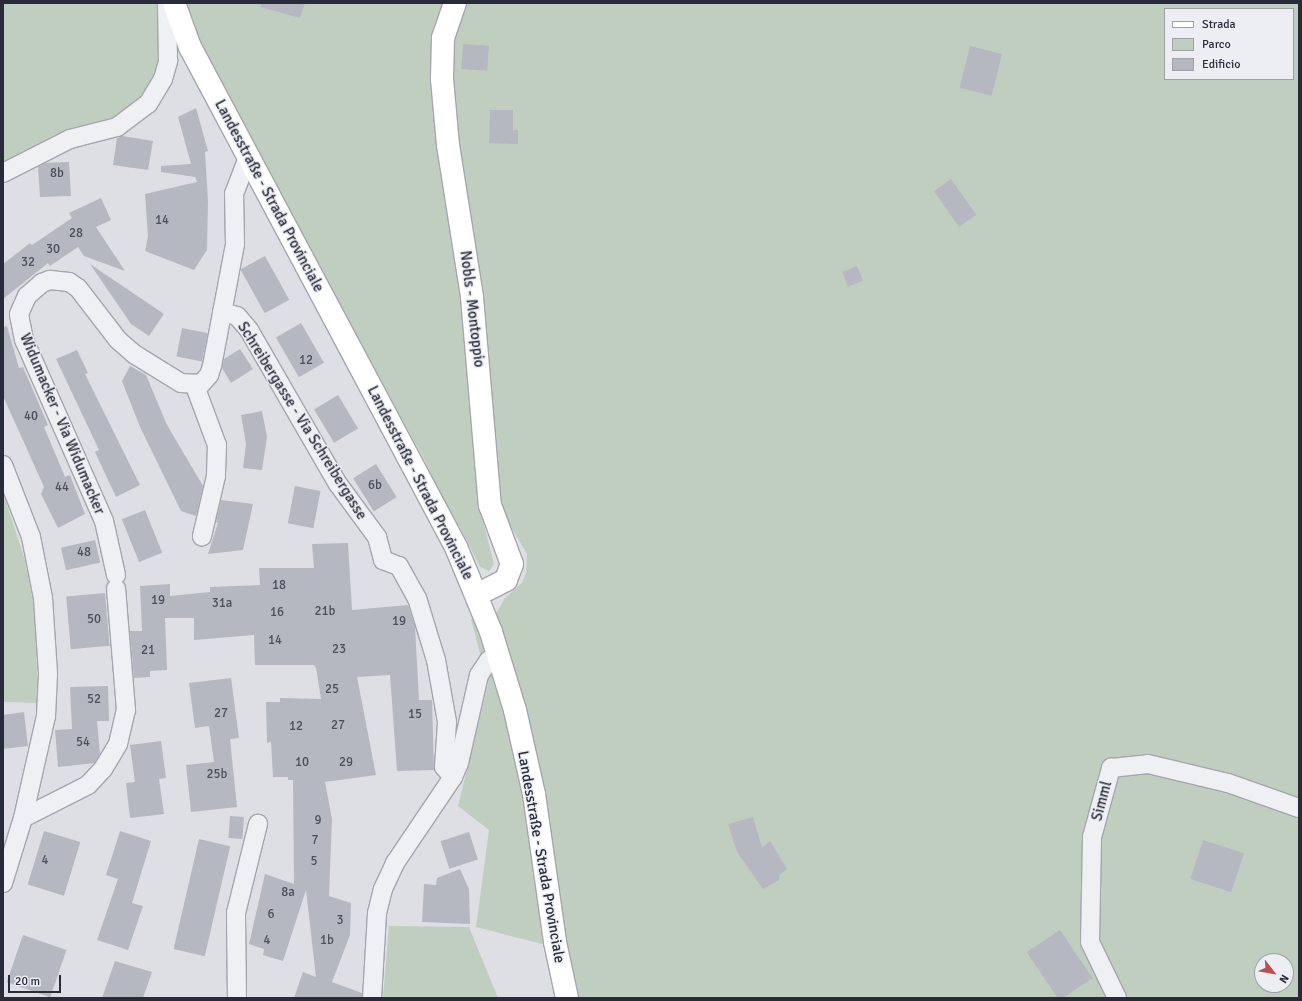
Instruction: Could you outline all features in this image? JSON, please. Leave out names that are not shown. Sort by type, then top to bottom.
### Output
[{"type":"main road","name":"Landesstraße - Strada Provinciale","points":[[174,3],[190,47],[248,158],[402,443],[476,595],[499,656],[534,794],[555,942],[567,998]]},
{"type":"main road","name":"Nobls - Montoppio","points":[[455,3],[443,38],[442,80],[448,145],[472,297],[490,505],[512,564],[506,580],[476,595]]},
{"type":"street","points":[[3,173],[70,139],[117,127],[148,104],[164,79],[168,61],[167,3]]},
{"type":"street","points":[[202,536],[216,476],[218,445],[195,386],[210,375],[235,244],[234,194],[248,158]]},
{"type":"street","name":"Widumacker - Via Widumacker","points":[[23,818],[88,785],[103,769],[118,744],[126,710],[116,582],[104,521],[22,336],[19,314],[22,306],[34,289],[42,283],[50,280],[69,282],[78,288],[130,351],[172,378],[195,386]]},
{"type":"street","name":"Schreibergasse - Via Schreibergasse","points":[[222,312],[237,316],[249,330],[338,484],[377,536],[383,560],[399,566],[418,598],[436,660],[447,722],[444,767],[453,777]]},
{"type":"street","points":[[3,465],[32,538],[43,598],[48,674],[46,716],[23,818],[3,883]]},
{"type":"street","points":[[372,998],[377,914],[383,889],[395,863],[453,777],[459,763],[479,675],[489,660],[499,656]]},
{"type":"street","name":"Simml","points":[[1117,998],[1090,942],[1092,837],[1111,768],[1148,764],[1228,784],[1299,808]]},
{"type":"street","points":[[237,998],[236,913],[258,824]]},
{"type":"green space","points":[[3,3],[1299,3],[1299,998],[559,998],[546,945],[476,927],[489,830],[458,806],[488,684],[471,619],[497,612],[505,598],[522,583],[526,573],[527,554],[502,512],[483,289],[460,157],[464,294],[484,525],[494,564],[489,571],[480,567],[459,525],[456,526],[423,457],[265,172],[199,40],[160,53],[158,80],[136,109],[3,168]]},
{"type":"green space","points":[[3,493],[25,560],[35,612],[38,703],[3,702]]},
{"type":"green space","points":[[389,926],[469,927],[498,998],[383,998]]},
{"type":"building","points":[[261,3],[305,3],[300,18],[261,7]]},
{"type":"building","points":[[463,44],[489,46],[487,71],[461,69]]},
{"type":"building","points":[[970,46],[1002,54],[992,96],[960,88]]},
{"type":"building","points":[[196,108],[208,151],[205,152],[208,201],[207,250],[194,270],[145,251],[148,236],[145,194],[197,182],[195,177],[161,172],[161,166],[191,164],[178,117]]},
{"type":"building","points":[[490,110],[513,110],[513,130],[518,130],[518,144],[489,143]]},
{"type":"building","points":[[122,136],[153,141],[148,170],[113,165],[117,138]]},
{"type":"building","points":[[69,162],[71,196],[40,197],[38,167],[45,163]]},
{"type":"building","points":[[951,179],[976,215],[959,227],[934,191]]},
{"type":"building","points":[[101,198],[111,220],[96,227],[125,271],[84,256],[78,247],[50,266],[48,263],[3,299],[3,264],[30,243],[32,245],[72,218],[69,213]]},
{"type":"building","points":[[265,256],[289,300],[265,313],[241,270]]},
{"type":"building","points":[[90,264],[164,314],[149,336],[131,324]]},
{"type":"building","points":[[857,266],[863,281],[848,287],[842,272]]},
{"type":"building","points":[[301,323],[324,363],[299,377],[276,338]]},
{"type":"building","points":[[7,326],[19,368],[23,367],[48,425],[44,427],[65,477],[70,475],[85,514],[58,528],[41,494],[44,487],[3,396],[3,327]]},
{"type":"building","points":[[182,328],[208,333],[202,361],[176,356]]},
{"type":"building","points":[[240,349],[253,369],[231,383],[222,368],[224,359]]},
{"type":"building","points":[[77,350],[88,373],[85,374],[140,485],[116,497],[95,452],[99,450],[56,359]]},
{"type":"building","points":[[130,366],[146,375],[167,425],[203,486],[196,516],[181,511],[140,427],[122,381]]},
{"type":"building","points":[[338,395],[358,428],[334,443],[314,409]]},
{"type":"building","points":[[262,411],[267,437],[262,470],[243,468],[246,444],[241,415]]},
{"type":"building","points":[[376,464],[397,497],[374,511],[353,478]]},
{"type":"building","points":[[295,486],[321,491],[313,528],[288,523]]},
{"type":"building","points":[[221,500],[253,504],[243,550],[208,554],[218,523],[216,522]]},
{"type":"building","points":[[145,510],[162,553],[139,562],[122,519]]},
{"type":"building","points":[[95,540],[100,562],[66,570],[61,548]]},
{"type":"building","points":[[348,543],[352,610],[408,605],[415,626],[419,700],[432,700],[434,770],[397,771],[390,675],[357,677],[376,775],[325,782],[332,819],[329,896],[351,903],[350,935],[332,982],[362,993],[362,998],[294,998],[303,972],[316,977],[306,890],[283,961],[263,955],[264,949],[249,944],[265,874],[294,884],[293,780],[288,780],[288,777],[273,777],[271,742],[267,743],[266,702],[280,702],[280,698],[321,699],[316,668],[314,665],[255,665],[254,635],[194,640],[194,618],[165,618],[167,670],[150,671],[150,677],[134,678],[130,631],[142,631],[140,586],[170,584],[170,596],[210,592],[210,587],[260,585],[259,568],[314,568],[312,544]]},
{"type":"building","points":[[105,593],[110,646],[71,649],[66,596]]},
{"type":"building","points":[[231,678],[239,738],[230,739],[237,807],[191,812],[186,765],[214,762],[209,726],[195,728],[189,683]]},
{"type":"building","points":[[108,686],[109,721],[97,721],[100,754],[95,763],[58,767],[55,730],[72,729],[70,687]]},
{"type":"building","points":[[24,712],[28,746],[3,749],[3,715]]},
{"type":"building","points":[[161,741],[166,778],[159,779],[164,814],[130,818],[126,783],[135,782],[130,745]]},
{"type":"building","points":[[230,816],[244,817],[242,839],[228,838]]},
{"type":"building","points":[[753,817],[762,848],[770,841],[787,869],[779,875],[779,880],[763,889],[737,852],[728,824]]},
{"type":"building","points":[[44,831],[80,842],[64,896],[28,885]]},
{"type":"building","points":[[120,831],[151,841],[132,903],[143,906],[128,950],[97,940],[118,879],[106,875]]},
{"type":"building","points":[[469,832],[478,860],[449,869],[440,841]]},
{"type":"building","points":[[199,839],[230,846],[205,956],[174,949]]},
{"type":"building","points":[[1203,840],[1244,853],[1231,892],[1190,879]]},
{"type":"building","points":[[460,869],[469,889],[470,924],[422,922],[424,884],[436,885],[437,878]]},
{"type":"building","points":[[1060,930],[1092,978],[1063,998],[1058,998],[1027,952]]},
{"type":"building","points":[[23,935],[66,950],[50,997],[7,982]]},
{"type":"building","points":[[115,961],[152,972],[143,998],[102,998]]}]
